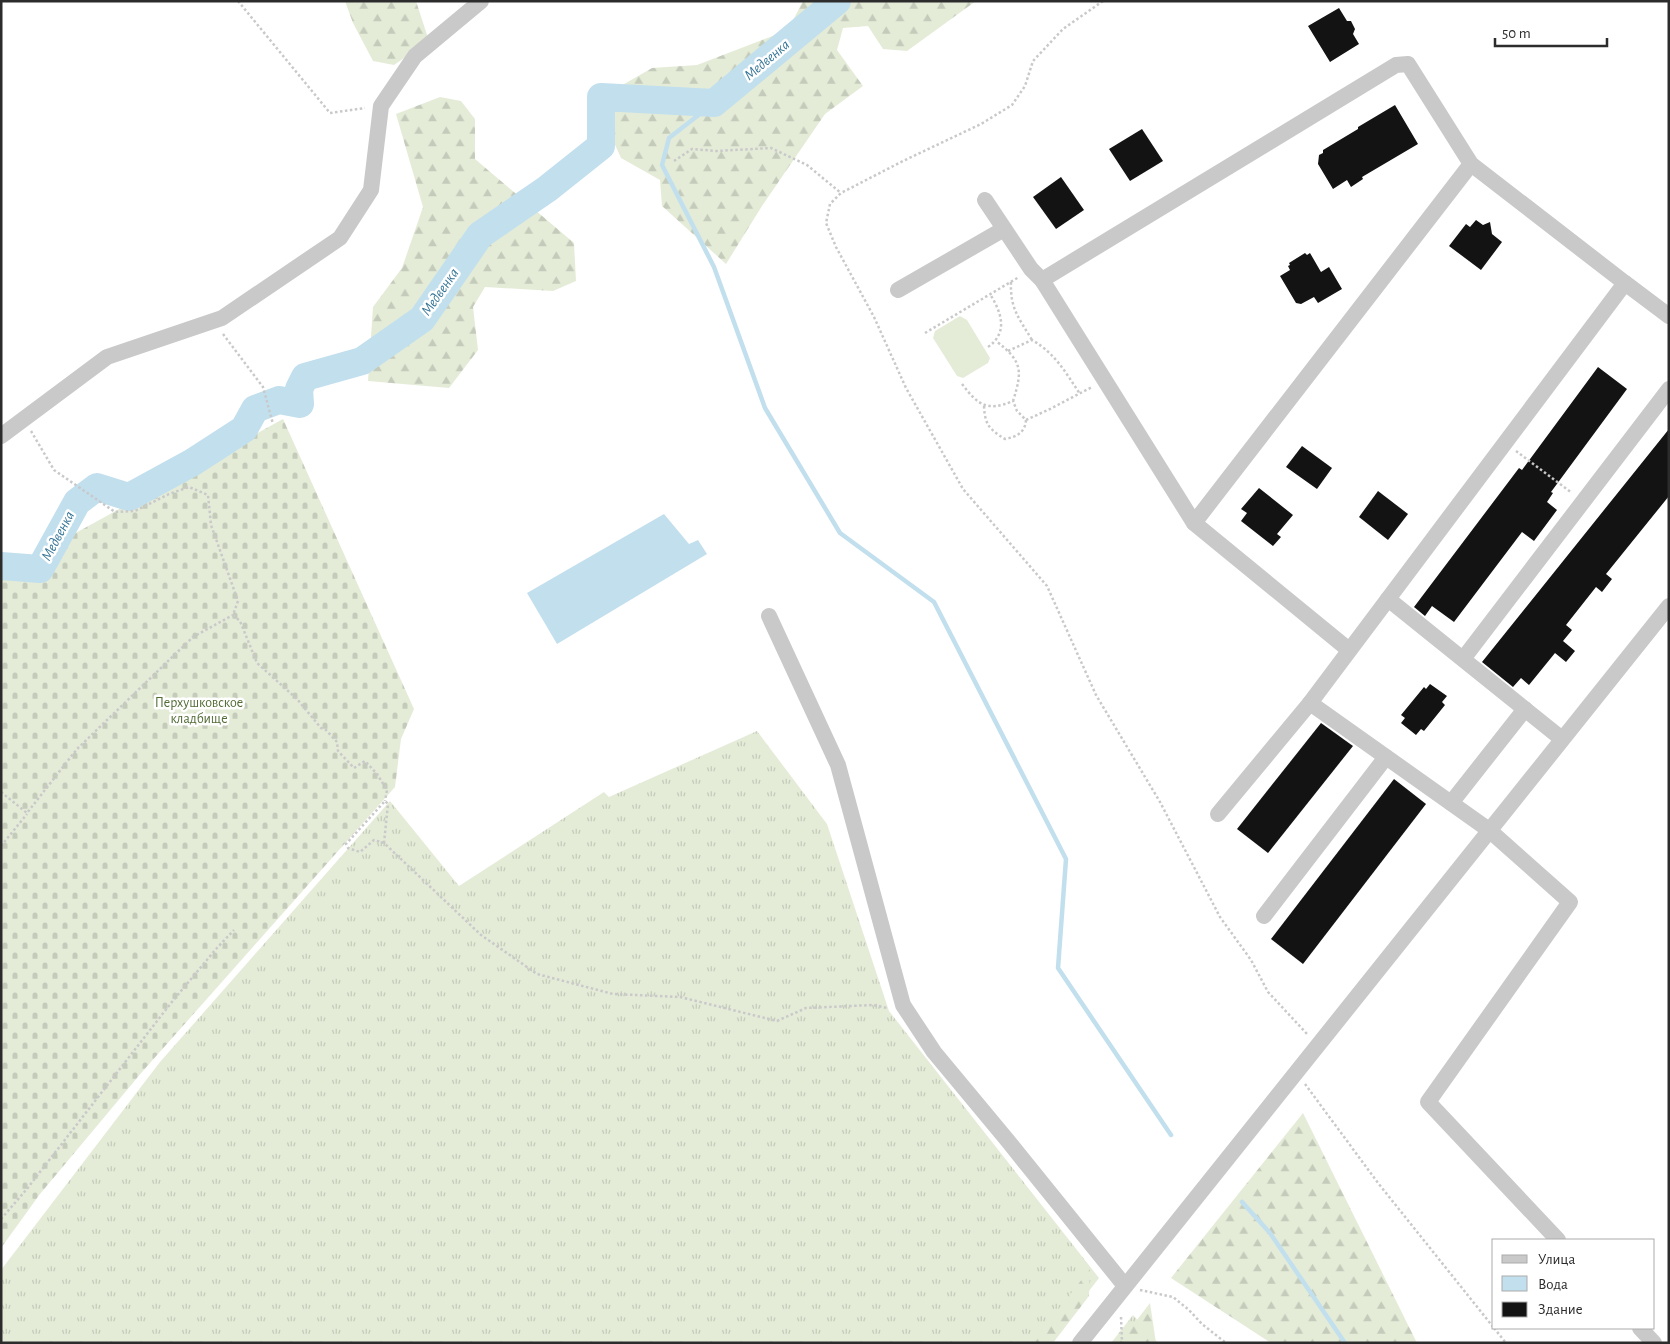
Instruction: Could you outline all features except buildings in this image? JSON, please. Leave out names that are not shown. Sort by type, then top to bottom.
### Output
[{"type":"street","points":[[1,436],[107,357],[222,318],[340,238],[371,190],[381,106],[415,56],[481,1]]},
{"type":"street","points":[[1037,275],[1396,65],[1408,64],[1472,164],[1669,316]]},
{"type":"street","points":[[1194,523],[1472,164]]},
{"type":"street","points":[[985,200],[1037,275],[1194,523],[1349,650]]},
{"type":"street","points":[[898,290],[1004,229]]},
{"type":"street","points":[[1218,814],[1310,703],[1625,283]]},
{"type":"street","points":[[1463,659],[1669,389]]},
{"type":"street","points":[[1388,599],[1562,739]]},
{"type":"street","points":[[1080,1343],[1669,606]]},
{"type":"street","points":[[769,616],[838,766],[903,1005],[934,1052],[1125,1286]]},
{"type":"street","points":[[1310,703],[1489,830],[1570,902],[1428,1102],[1557,1239]]},
{"type":"street","points":[[1451,803],[1525,709]]},
{"type":"street","points":[[1264,916],[1386,756]]},
{"type":"street","points":[[1641,1329],[1654,1343]]},
{"type":"path","points":[[238,1],[330,113],[381,106]]},
{"type":"path","points":[[1103,1],[1063,29],[1032,61],[1025,86],[1012,105],[981,124],[841,193],[830,204],[826,223],[836,248],[874,317],[906,388],[963,489],[1047,586],[1096,696],[1160,802],[1220,917],[1252,960],[1268,992],[1317,1046]]},
{"type":"path","points":[[674,161],[692,149],[716,151],[771,148],[807,165],[841,193]]},
{"type":"path","points":[[925,332],[1011,281],[1037,275]]},
{"type":"path","points":[[1011,281],[1012,302],[1016,314],[1032,340],[1041,345],[1058,360],[1080,394]]},
{"type":"path","points":[[988,347],[996,341],[1001,326],[999,310],[990,294]]},
{"type":"path","points":[[213,321],[263,387],[273,424]]},
{"type":"path","points":[[1008,351],[1032,340]]},
{"type":"path","points":[[996,341],[1013,356],[1020,372],[1013,400],[1017,411],[1026,420]]},
{"type":"path","points":[[1026,420],[1080,394],[1104,379]]},
{"type":"path","points":[[962,384],[973,399],[984,406],[1002,405],[1013,400]]},
{"type":"path","points":[[984,406],[985,418],[991,430],[1005,440],[1016,437],[1025,427],[1026,420]]},
{"type":"path","points":[[1,846],[77,749],[193,637],[233,615],[238,601],[211,525],[208,495],[189,487],[169,494],[135,511],[115,512],[54,470],[24,419]]},
{"type":"path","points":[[1505,443],[1583,501]]},
{"type":"path","points":[[233,615],[240,621],[257,663],[297,699],[321,728],[332,736],[337,742],[338,751],[354,768],[366,761],[387,790],[385,801],[346,844],[348,848],[360,852],[374,840],[384,842],[481,935],[537,974],[613,994],[680,997],[777,1021],[806,1008],[873,1005],[888,1008],[903,1005]]},
{"type":"path","points":[[1,792],[27,814]]},
{"type":"path","points":[[384,842],[388,804],[385,801]]},
{"type":"path","points":[[1,1219],[171,1004],[234,930]]},
{"type":"path","points":[[1296,1072],[1378,1183],[1492,1326]]},
{"type":"path","points":[[1125,1286],[1173,1297],[1226,1343]]},
{"type":"path","points":[[1495,1329],[1506,1343]]},
{"type":"green space","points":[[345,1],[416,1],[429,41],[394,65],[373,61],[353,23]]},
{"type":"green space","points":[[803,1],[976,1],[907,51],[883,49],[868,26],[843,28],[837,50],[863,86],[825,114],[762,206],[726,264],[662,206],[660,180],[621,158],[611,136],[619,87],[652,68],[697,65],[788,30]]},
{"type":"green space","points":[[440,97],[461,101],[475,119],[475,159],[574,243],[576,281],[553,291],[485,287],[473,307],[478,350],[449,388],[368,381],[373,307],[402,268],[423,207],[396,114]]},
{"type":"green space","points":[[960,316],[967,320],[990,358],[988,363],[963,378],[957,376],[933,338],[935,331]]},
{"type":"green space","name":"Перхушковское кладбище","points":[[283,419],[414,709],[401,739],[395,787],[142,1072],[40,1194],[1,1248],[1,574]]},
{"type":"green space","points":[[757,731],[827,824],[889,1011],[1099,1278],[1049,1343],[1,1343],[1,1270],[160,1062],[390,801],[459,886],[604,792],[609,797]]},
{"type":"green space","points":[[1303,1113],[1417,1343],[1271,1343],[1171,1278]]},
{"type":"green space","points":[[1090,1269],[1089,1296],[1053,1343],[1032,1343]]},
{"type":"green space","points":[[1150,1303],[1156,1343],[1119,1343]]},
{"type":"green space","points":[[1133,1315],[1158,1343],[1111,1343]]},
{"type":"water","points":[[664,514],[689,544],[698,540],[707,554],[557,644],[527,593]]},
{"type":"waterway","name":"Медвенка","points":[[1,566],[40,569],[77,502],[97,487],[129,497],[193,462],[244,429],[255,409],[279,400],[300,404],[299,389],[305,377],[362,361],[422,319],[480,235],[547,189],[601,146],[601,97],[714,103],[837,1]]},
{"type":"waterway","points":[[714,103],[669,138],[662,165],[714,267],[765,408],[840,533],[934,602],[1066,859],[1058,968],[1171,1135]]},
{"type":"waterway","points":[[1242,1202],[1270,1233],[1345,1343]]}]
